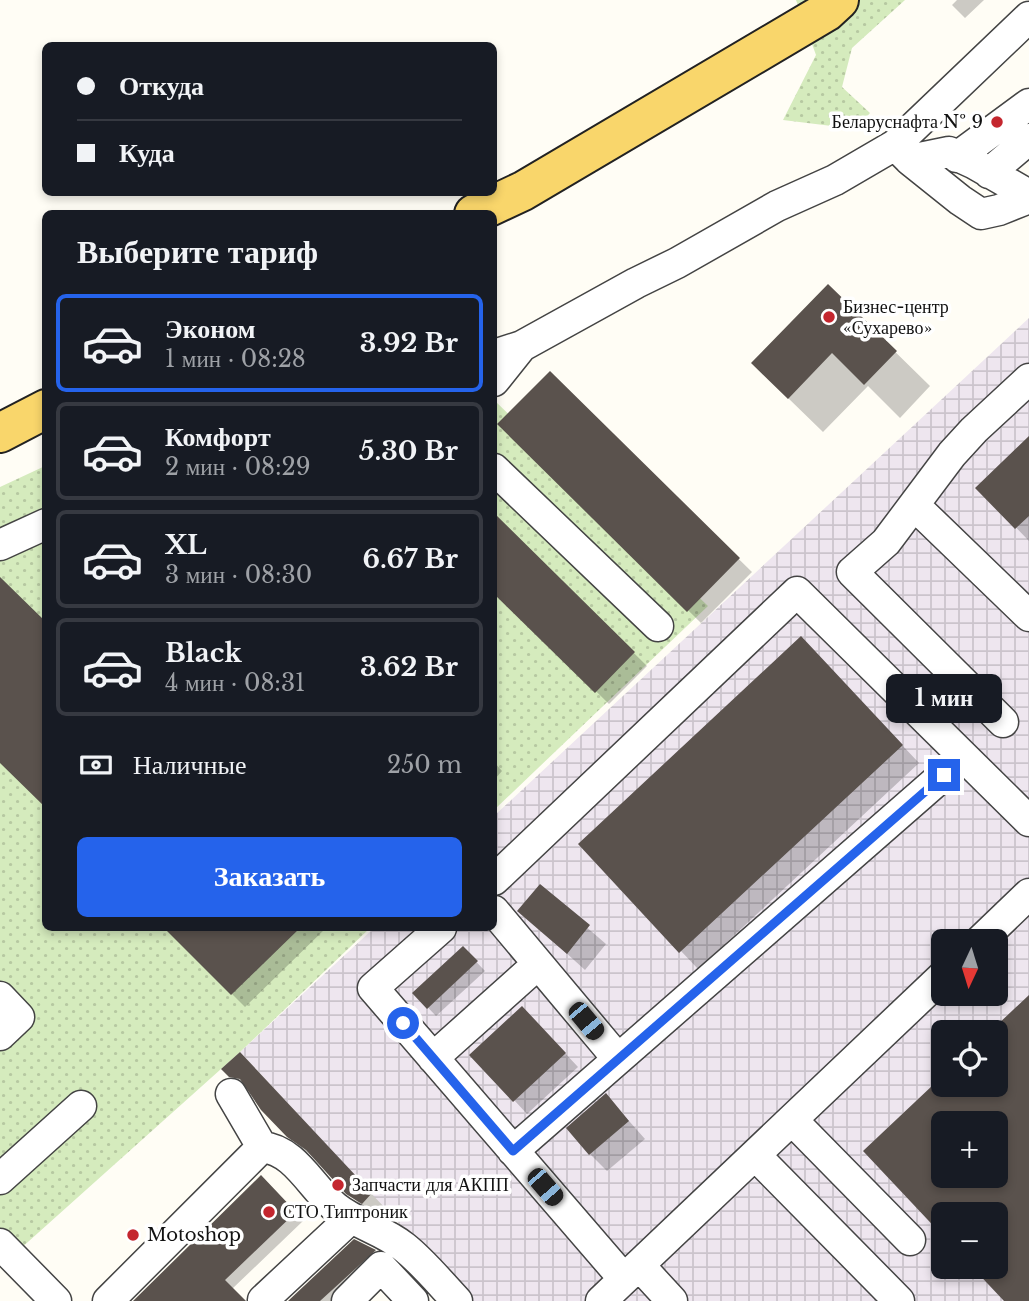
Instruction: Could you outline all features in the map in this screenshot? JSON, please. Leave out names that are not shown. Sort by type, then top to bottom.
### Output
[{"type":"main road","points":[[483,210],[523,191],[814,19],[839,0]]},
{"type":"main road","points":[[0,433],[42,411]]},
{"type":"lane","points":[[902,153],[1029,17]]},
{"type":"lane","points":[[902,153],[981,214],[999,210],[1029,104]]},
{"type":"lane","points":[[1008,181],[1029,121]]},
{"type":"lane","points":[[1008,181],[1029,139]]},
{"type":"lane","points":[[497,354],[522,346],[777,206],[902,153],[949,152],[1008,181]]},
{"type":"lane","points":[[1008,181],[1029,157]]},
{"type":"lane","points":[[497,377],[522,346]]},
{"type":"lane","points":[[1003,722],[852,572],[887,542],[974,430],[1029,379]]},
{"type":"lane","points":[[497,472],[658,626]]},
{"type":"lane","points":[[914,505],[1029,616]]},
{"type":"lane","points":[[0,545],[42,526]]},
{"type":"lane","points":[[497,877],[797,592],[1029,821]]},
{"type":"lane","points":[[513,1151],[964,757]]},
{"type":"lane","points":[[993,929],[1029,894]]},
{"type":"lane","points":[[497,915],[618,1059]]},
{"type":"lane","points":[[438,931],[373,988],[513,1151],[632,1272],[672,1301]]},
{"type":"lane","points":[[433,1058],[538,964]]},
{"type":"lane","points":[[601,1301],[931,987]]},
{"type":"lane","points":[[0,997],[19,1017],[0,1035]]},
{"type":"lane","points":[[231,1094],[262,1147]]},
{"type":"lane","points":[[0,1179],[81,1106]]},
{"type":"lane","points":[[792,1120],[910,1240]]},
{"type":"lane","points":[[108,1301],[262,1147],[276,1148],[287,1156],[333,1205],[404,1247],[457,1301]]},
{"type":"lane","points":[[755,1155],[899,1301]]},
{"type":"lane","points":[[263,1300],[351,1218]]},
{"type":"lane","points":[[0,1244],[57,1301]]},
{"type":"lane","points":[[347,1301],[381,1267],[413,1301]]},
{"type":"shaded area","points":[[1029,318],[1029,1301],[471,1301],[240,1052],[371,931],[497,931],[497,813]]},
{"type":"green space","points":[[796,0],[905,0],[852,48],[842,87],[870,113],[856,129],[783,120],[816,55]]},
{"type":"green space","points":[[497,403],[708,606],[497,807]]},
{"type":"green space","points":[[42,467],[42,931],[367,931],[240,1052],[0,1267],[0,487]]},
{"type":"building","name":"Бизнес-центр «Сухарево»","points":[[828,284],[897,351],[864,385],[832,353],[788,399],[751,363]]},
{"type":"building","points":[[550,371],[740,558],[687,612],[497,424]]},
{"type":"building","points":[[1029,436],[1029,516],[1015,529],[975,488]]},
{"type":"building","points":[[497,516],[635,652],[595,693],[497,597]]},
{"type":"building","points":[[0,577],[42,618],[42,804],[0,763]]},
{"type":"building","points":[[801,636],[903,745],[679,953],[578,844]]},
{"type":"building","points":[[540,884],[590,925],[567,954],[517,911]]},
{"type":"building","points":[[167,931],[297,931],[231,995]]},
{"type":"building","points":[[463,946],[478,961],[427,1009],[412,993]]},
{"type":"building","points":[[1029,995],[1029,1301],[1004,1301],[983,1279],[1008,1279],[1008,1202],[931,1202],[931,1223],[863,1151],[931,1087],[931,1097],[1008,1097],[1008,1020],[1002,1020]]},
{"type":"building","points":[[522,1006],[566,1053],[513,1102],[469,1055]]},
{"type":"building","points":[[240,1052],[372,1193],[362,1204],[346,1194],[306,1150],[287,1137],[261,1110],[240,1079],[229,1077],[221,1069]]},
{"type":"building","points":[[606,1093],[629,1121],[589,1155],[566,1128]]},
{"type":"building","points":[[261,1175],[296,1212],[225,1280],[246,1301],[133,1301]]},
{"type":"building","points":[[354,1239],[376,1250],[320,1301],[288,1301]]},
{"type":"place","name":"Беларуснафта № 9","points":[[997,122]]},
{"type":"place","name":"Бизнес-центр «Сухарево»","points":[[829,317]]},
{"type":"place","name":"Запчасти для АКПП","points":[[338,1185]]},
{"type":"place","name":"СТО Типтроник","points":[[269,1212]]},
{"type":"place","name":"Motoshop","points":[[133,1235]]},
{"type":"route","points":[[403,1023],[513,1151],[944,775]]}]
